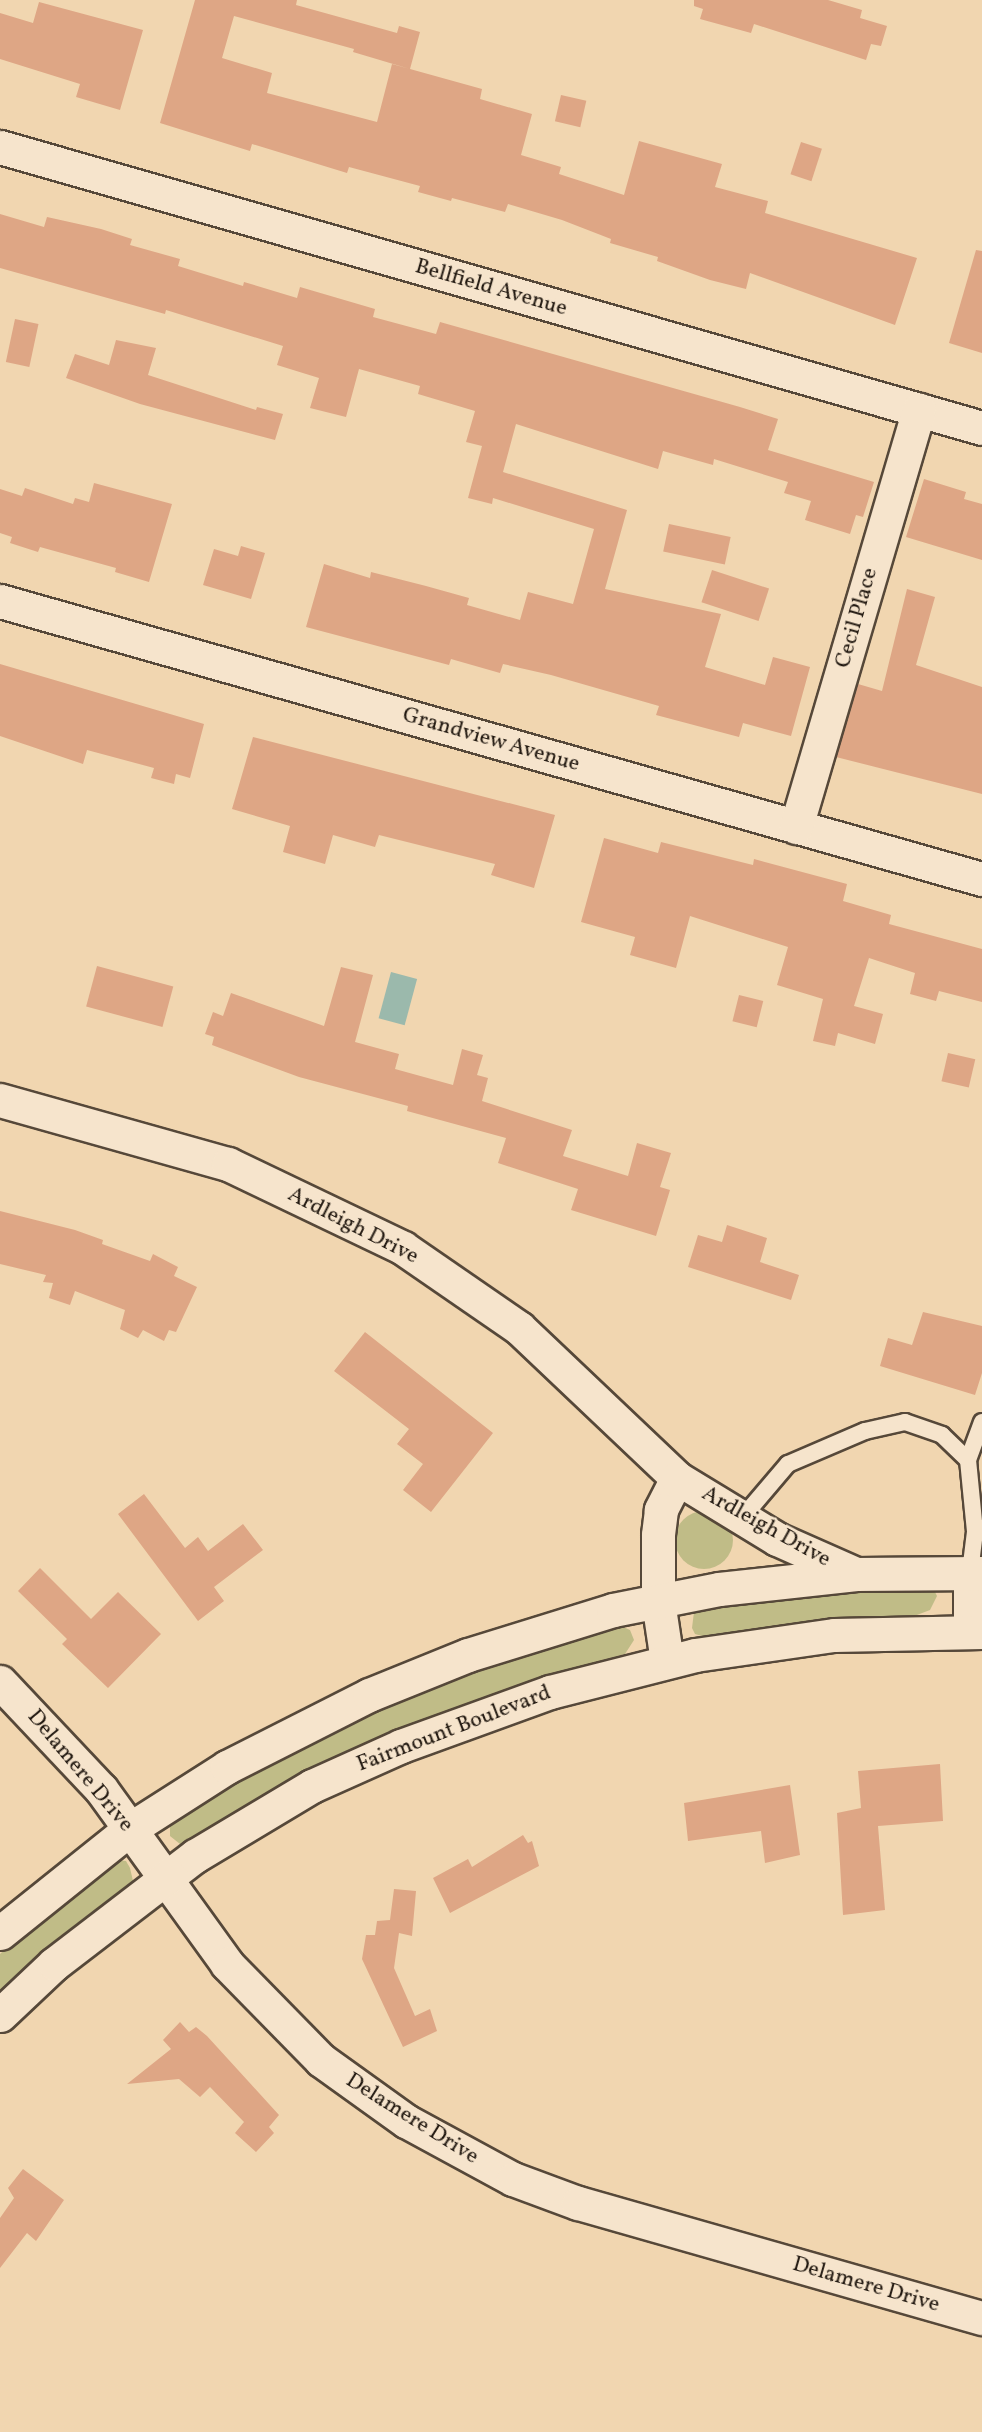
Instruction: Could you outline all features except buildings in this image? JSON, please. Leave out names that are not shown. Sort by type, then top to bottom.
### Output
[{"type":"street","name":"Bellfield Avenue","points":[[0,147],[982,428]]},
{"type":"street","name":"Cecil Place","points":[[796,827],[919,410]]},
{"type":"street","name":"Grandview Avenue","points":[[0,601],[982,879]]},
{"type":"street","name":"Ardleigh Drive","points":[[0,1100],[228,1164],[403,1248],[519,1328],[677,1478],[806,1554],[856,1574]]},
{"type":"street","name":"Ardleigh Drive","points":[[667,1661],[658,1601],[661,1510],[677,1478]]},
{"type":"street","points":[[0,1933],[130,1829],[226,1767],[369,1695],[524,1636],[658,1601],[719,1589],[856,1574],[976,1572],[976,1632]]},
{"type":"street","name":"Fairmount Boulevard","points":[[0,2015],[54,1964],[165,1878],[269,1810],[401,1746],[550,1692],[667,1661],[834,1635],[976,1632]]},
{"type":"street","name":"Delamere Drive","points":[[0,1682],[75,1758],[130,1829],[227,1964],[294,2036],[352,2084],[451,2148],[513,2179],[578,2203],[982,2318]]},
{"type":"lane","points":[[742,1518],[788,1464],[865,1431],[905,1422],[942,1435],[968,1460]]},
{"type":"lane","points":[[976,1572],[979,1530],[968,1460],[982,1422]]},
{"type":"shaded area","points":[[391,972],[417,979],[405,1025],[379,1018]]},
{"type":"shaded area","points":[[698,1511],[710,1511],[720,1515],[729,1524],[733,1546],[725,1561],[710,1569],[698,1569],[688,1565],[679,1556],[675,1546],[675,1534],[679,1524],[688,1515]]},
{"type":"shaded area","points":[[859,1588],[933,1588],[937,1596],[930,1610],[909,1618],[709,1638],[695,1634],[692,1628],[694,1612],[703,1607]]},
{"type":"shaded area","points":[[619,1625],[630,1630],[634,1640],[625,1654],[556,1674],[189,1843],[180,1844],[170,1836],[170,1823],[286,1749],[478,1665]]},
{"type":"shaded area","points":[[116,1860],[126,1861],[130,1868],[133,1881],[129,1886],[0,1996],[0,1954],[61,1898]]}]
